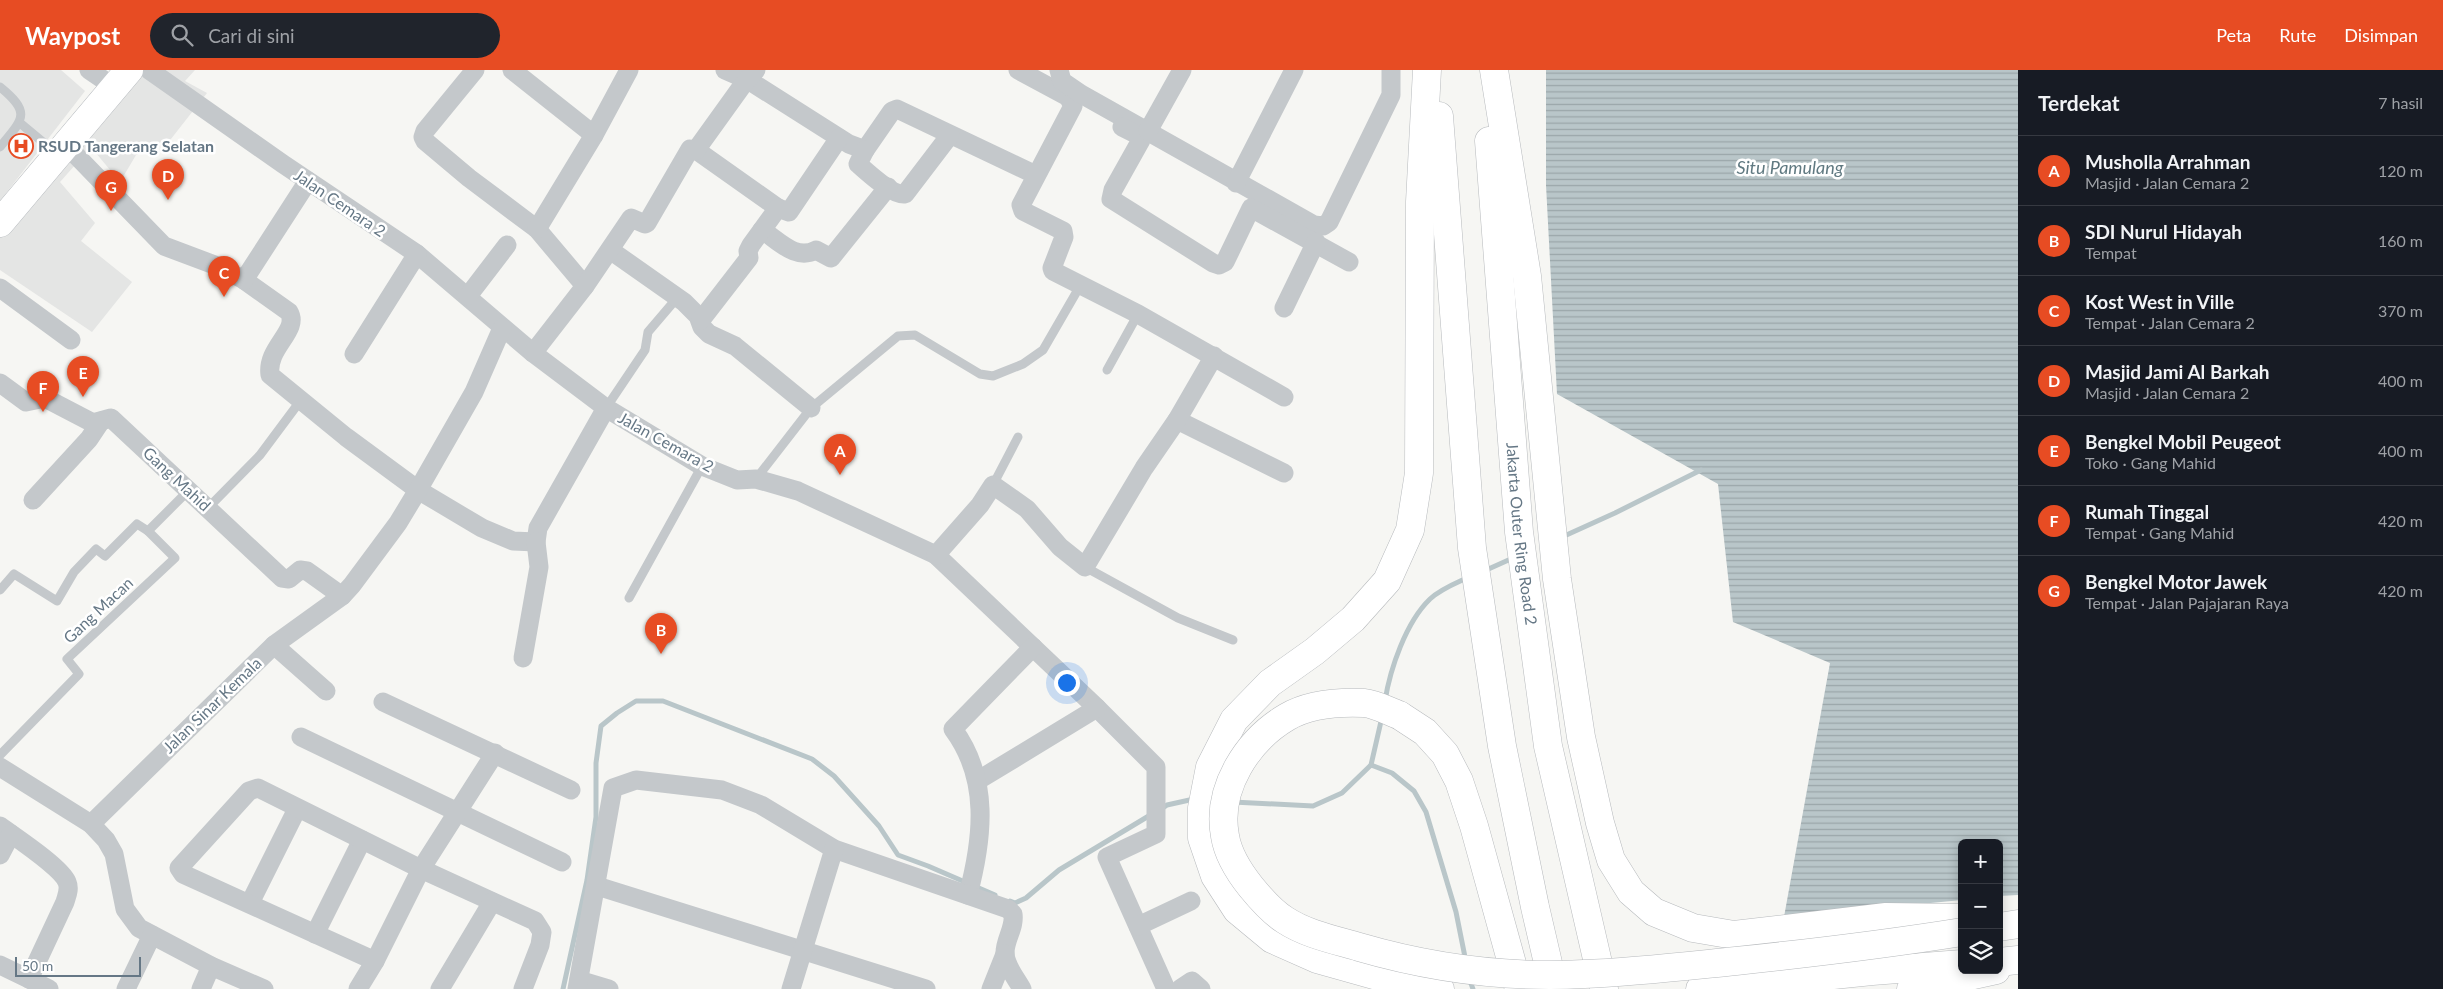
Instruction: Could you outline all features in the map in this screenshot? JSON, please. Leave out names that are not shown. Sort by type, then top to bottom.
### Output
[{"type":"main road","points":[[1426,70],[1420,202],[1421,404],[1419,473],[1410,530],[1387,581],[1353,619],[1315,651],[1270,683],[1234,720],[1210,767],[1202,808],[1202,838],[1215,876],[1237,910],[1272,939],[1317,959],[1381,977],[1440,989]]},
{"type":"main road","points":[[1436,70],[1472,548],[1502,746],[1535,908],[1554,989]]},
{"type":"main road","name":"Jakarta Outer Ring Road 2","points":[[1484,70],[1519,532],[1548,746],[1604,989]]},
{"type":"main road","points":[[1494,70],[1527,276],[1557,579],[1581,737],[1600,823],[1611,860],[1631,892],[1654,912],[1693,928],[1734,934],[1886,917],[1958,918]]},
{"type":"main road","points":[[0,223],[122,79]]},
{"type":"main road","points":[[1519,989],[1514,972],[1474,826],[1459,781],[1445,754],[1425,732],[1399,714],[1367,703],[1326,704],[1289,715],[1256,739],[1235,771],[1225,803],[1225,835],[1237,869],[1258,896],[1285,920],[1325,937],[1367,949],[1442,965],[1512,972],[1514,972],[1582,974],[1662,969],[1857,948],[1958,933]]},
{"type":"main road","points":[[2003,918],[2018,918]]},
{"type":"main road","points":[[2003,926],[2018,924]]},
{"type":"main road","points":[[2003,962],[2018,960]]},
{"type":"main road","points":[[1700,989],[1872,971],[1958,964]]},
{"type":"main road","points":[[2003,969],[2018,965]]},
{"type":"main road","points":[[1911,989],[1980,974]]},
{"type":"street","points":[[89,70],[122,79]]},
{"type":"street","name":"Jalan Cemara 2","points":[[149,70],[308,181],[417,254],[468,296],[502,328],[606,408],[702,466],[737,480],[756,479],[798,491],[936,555],[1098,708],[1156,767],[1156,819],[1106,857],[1138,926]]},
{"type":"street","points":[[475,70],[425,131],[423,137],[425,141],[469,178],[537,229],[585,286]]},
{"type":"street","points":[[512,70],[594,135]]},
{"type":"street","points":[[537,229],[594,135],[629,70]]},
{"type":"street","points":[[725,70],[752,75],[839,138],[865,150]]},
{"type":"street","points":[[1058,70],[1062,81],[1236,183],[1314,225],[1323,226],[1329,222],[1391,95],[1391,70]]},
{"type":"street","points":[[1148,131],[1182,70]]},
{"type":"street","points":[[1236,183],[1294,70]]},
{"type":"street","points":[[1029,73],[1072,102],[1140,136],[1140,144],[1113,190],[1111,199],[1212,263],[1219,265],[1224,262],[1251,208],[1350,262]]},
{"type":"street","points":[[696,150],[752,75]]},
{"type":"street","points":[[1072,102],[1074,106],[1036,175],[1021,209],[1063,231],[1064,237],[1052,268],[1053,271],[1138,314],[1284,397]]},
{"type":"street","points":[[950,135],[905,194],[898,194],[858,164],[865,150],[892,111],[897,109],[1036,175]]},
{"type":"street","points":[[533,353],[585,286],[632,218],[645,224],[647,223],[690,148],[696,150],[778,208],[788,212],[839,138]]},
{"type":"street","points":[[62,150],[164,246],[199,258],[244,280],[289,312],[293,318],[292,325],[271,357],[270,375],[346,437],[418,490],[482,528],[513,541],[536,542]]},
{"type":"street","points":[[244,280],[308,181]]},
{"type":"street","points":[[762,230],[796,253],[803,255],[816,250],[831,258],[888,187]]},
{"type":"street","points":[[701,320],[749,258],[748,250],[778,208]]},
{"type":"street","points":[[1284,308],[1316,242]]},
{"type":"street","points":[[468,296],[507,245]]},
{"type":"street","points":[[610,250],[677,298],[701,320],[702,327],[709,334],[734,346],[810,408]]},
{"type":"street","points":[[354,354],[417,254]]},
{"type":"street","points":[[0,288],[71,340]]},
{"type":"street","name":"Jalan Sinar Kemala","points":[[91,824],[274,645],[342,596],[369,564],[418,490],[474,392],[502,328]]},
{"type":"street","points":[[936,555],[980,505],[993,485],[1027,509],[1060,547],[1085,567],[1144,468],[1177,420],[1214,356]]},
{"type":"street","name":"Gang Mahid","points":[[0,383],[26,402],[46,398],[93,423],[112,418],[282,578],[289,578],[300,570],[307,571],[342,596]]},
{"type":"street","points":[[523,658],[539,567],[536,542],[538,528],[606,408]]},
{"type":"street","points":[[1177,420],[1284,473]]},
{"type":"street","points":[[33,500],[89,439],[101,421]]},
{"type":"street","points":[[274,645],[326,691]]},
{"type":"street","points":[[968,895],[974,871],[982,802],[977,781],[962,740],[953,728],[1033,647]]},
{"type":"street","points":[[383,702],[571,790]]},
{"type":"street","points":[[977,781],[1098,708]]},
{"type":"street","points":[[301,737],[459,810],[562,862]]},
{"type":"street","points":[[358,989],[375,961],[421,869],[494,753]]},
{"type":"street","points":[[0,767],[91,824],[106,840],[114,854],[126,910],[139,928],[211,966],[264,989]]},
{"type":"street","points":[[609,989],[578,984],[613,788],[636,780],[722,790],[742,797],[834,849],[1008,909],[1014,914],[1014,920],[1005,954],[991,989]]},
{"type":"street","points":[[375,961],[183,874],[179,868],[252,788],[258,788],[421,869],[535,922],[542,932],[540,945],[523,989]]},
{"type":"street","points":[[250,903],[297,808]]},
{"type":"street","points":[[0,855],[5,830],[48,862],[67,881],[69,889],[65,902],[29,979]]},
{"type":"street","points":[[315,934],[362,840]]},
{"type":"street","points":[[791,989],[801,951],[834,849]]},
{"type":"street","points":[[597,886],[926,989]]},
{"type":"street","points":[[1166,989],[1138,926],[1191,901]]},
{"type":"street","points":[[440,989],[492,902]]},
{"type":"street","points":[[126,989],[152,935]]},
{"type":"street","points":[[1005,954],[1007,962],[1022,989]]},
{"type":"street","points":[[0,965],[48,989]]},
{"type":"street","points":[[201,989],[211,966]]},
{"type":"street","points":[[1180,989],[1192,981],[1201,989]]},
{"type":"lane","points":[[0,87],[20,106],[20,123],[0,147]]},
{"type":"lane","points":[[20,123],[62,150]]},
{"type":"lane","points":[[756,479],[810,408],[898,336],[906,334],[915,335],[987,376],[993,376],[1023,364],[1043,350],[1080,286]]},
{"type":"lane","points":[[606,408],[646,350],[648,332],[677,298]]},
{"type":"lane","points":[[1108,370],[1138,314]]},
{"type":"lane","points":[[208,508],[260,455],[301,400]]},
{"type":"lane","points":[[993,485],[1018,437]]},
{"type":"lane","points":[[628,598],[702,466]]},
{"type":"lane","points":[[0,590],[14,574],[57,601],[74,572],[96,549],[105,556],[137,524],[148,531],[189,490]]},
{"type":"lane","name":"Gang Macan","points":[[0,755],[80,674],[67,659],[174,558],[148,531]]},
{"type":"lane","points":[[1085,567],[1178,618],[1232,640]]},
{"type":"shaded area","name":"RSUD Tangerang Selatan","points":[[0,70],[61,70],[85,91],[0,201]]},
{"type":"shaded area","points":[[112,70],[195,70],[185,81],[207,93],[167,144],[136,155],[120,182],[91,147],[60,182],[95,223],[81,241],[132,282],[92,332],[0,270],[0,234]]},
{"type":"water","name":"Situ Pamulang","points":[[1546,70],[2018,70],[2018,895],[2003,896],[2003,839],[1958,839],[1958,900],[1784,917],[1830,663],[1733,622],[1718,484],[1557,394],[1546,185]]},
{"type":"waterway","points":[[1562,537],[1701,470]]},
{"type":"waterway","points":[[1484,571],[1513,558]]},
{"type":"waterway","points":[[1385,701],[1387,688],[1400,647],[1421,609],[1434,595],[1467,578]]},
{"type":"waterway","points":[[563,989],[587,880],[596,817],[596,763],[601,726],[636,701],[663,701],[812,759],[834,776],[879,826],[898,855],[995,895]]},
{"type":"waterway","points":[[1233,802],[1313,806],[1342,793],[1371,765],[1382,717]]},
{"type":"waterway","points":[[1371,765],[1392,773],[1414,791],[1426,812],[1456,912],[1466,962]]},
{"type":"waterway","points":[[1160,810],[1167,805],[1194,799]]},
{"type":"waterway","points":[[1010,901],[1015,903],[1026,898],[1059,870],[1152,814]]},
{"type":"waterway","points":[[1469,978],[1473,989]]},
{"type":"place","name":"RSUD Tangerang Selatan","points":[[21,146]]},
{"type":"place","name":"Masjid Jami Al Barkah","points":[[168,200]]},
{"type":"place","name":"Bengkel Motor Jawek","points":[[111,211]]},
{"type":"place","name":"Kost West in Ville","points":[[224,297]]},
{"type":"place","name":"Bengkel Mobil Peugeot","points":[[83,397]]},
{"type":"place","name":"Rumah Tinggal","points":[[43,412]]},
{"type":"place","name":"Musholla Arrahman","points":[[840,475]]},
{"type":"place","name":"SDI Nurul Hidayah","points":[[661,654]]}]
